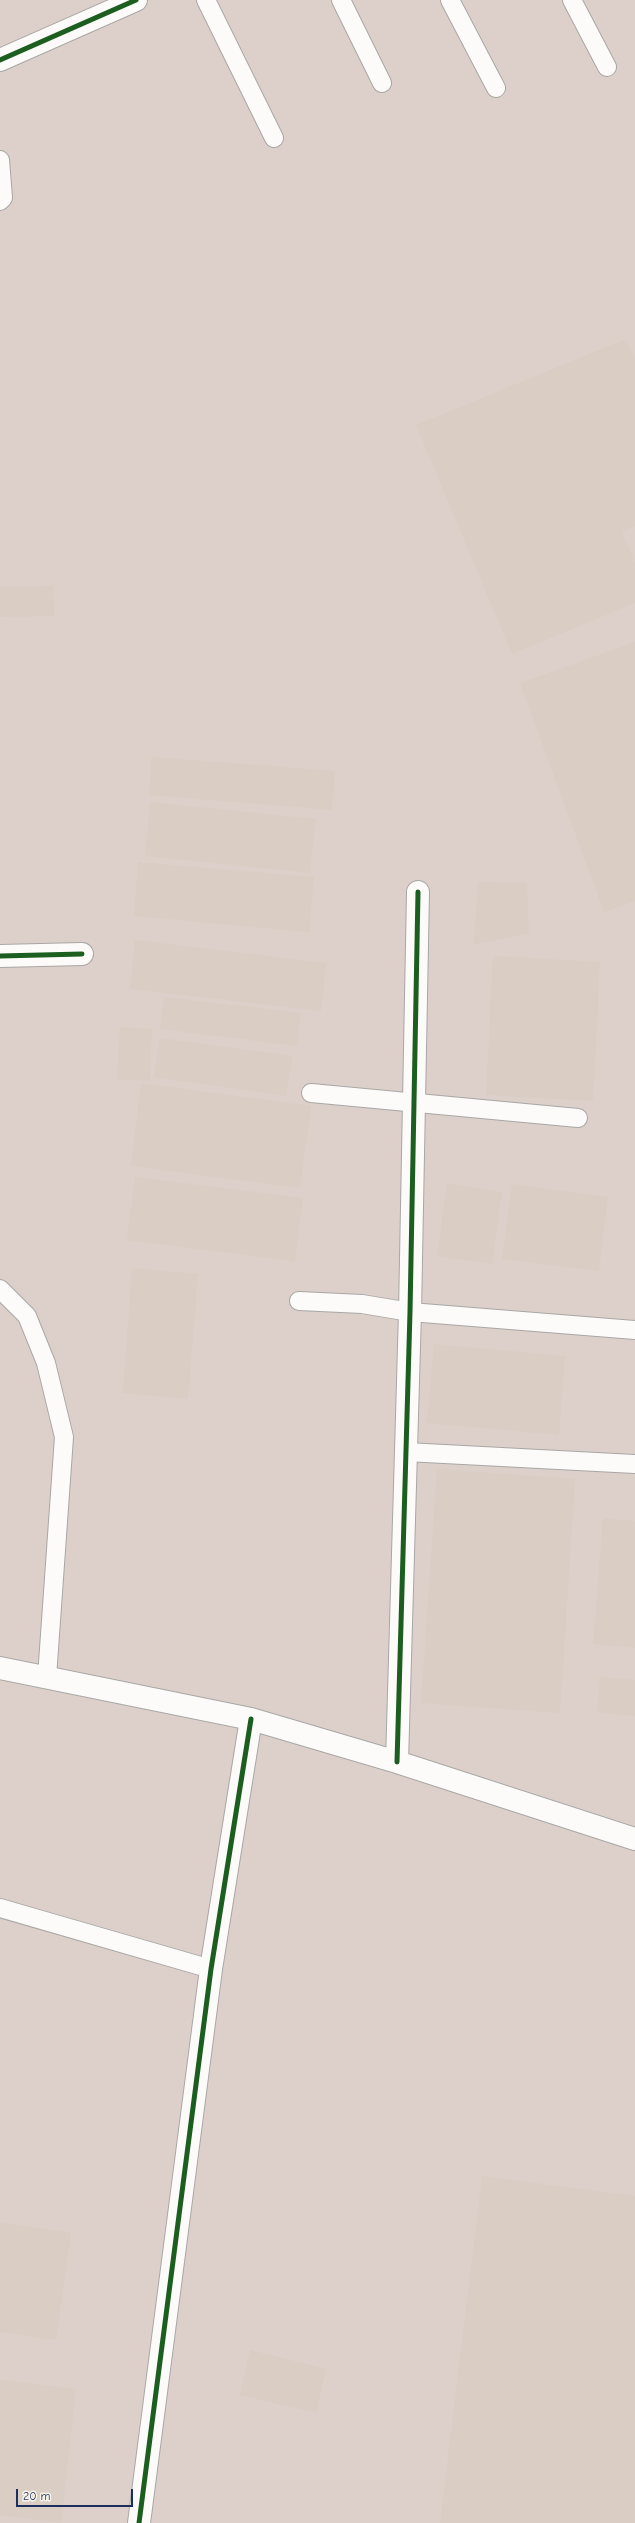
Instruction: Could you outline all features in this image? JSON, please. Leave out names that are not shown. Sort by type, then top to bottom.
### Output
[{"type":"street","points":[[0,60],[136,0]]},
{"type":"street","points":[[396,1762],[410,1312],[418,892]]},
{"type":"street","points":[[0,956],[82,954]]},
{"type":"street","points":[[0,1668],[251,1718],[396,1762],[635,1839]]},
{"type":"street","points":[[139,2523],[211,1969],[251,1718]]},
{"type":"lane","points":[[206,0],[274,138]]},
{"type":"lane","points":[[341,0],[382,83]]},
{"type":"lane","points":[[450,0],[496,88]]},
{"type":"lane","points":[[572,0],[607,67]]},
{"type":"lane","points":[[0,160],[3,198],[0,201]]},
{"type":"lane","points":[[311,1093],[578,1118]]},
{"type":"lane","points":[[0,1289],[27,1316],[46,1363],[64,1437],[47,1677]]},
{"type":"lane","points":[[299,1301],[362,1304],[410,1312],[635,1330]]},
{"type":"lane","points":[[406,1452],[635,1464]]},
{"type":"lane","points":[[0,1908],[211,1969]]},
{"type":"shaded area","points":[[0,0],[635,0],[635,2523],[0,2523]]},
{"type":"building","points":[[626,339],[635,360],[635,526],[622,532],[635,563],[635,603],[512,654],[416,425]]},
{"type":"building","points":[[53,586],[54,616],[0,617],[0,587]]},
{"type":"building","points":[[635,642],[635,901],[604,912],[520,683]]},
{"type":"building","points":[[152,757],[335,771],[332,810],[149,795]]},
{"type":"building","points":[[150,802],[316,819],[310,873],[145,856]]},
{"type":"building","points":[[138,862],[314,877],[309,932],[134,916]]},
{"type":"building","points":[[478,882],[527,883],[529,933],[474,945]]},
{"type":"building","points":[[135,940],[326,963],[321,1011],[130,989]]},
{"type":"building","points":[[493,956],[600,962],[593,1101],[486,1095]]},
{"type":"building","points":[[164,997],[301,1013],[297,1046],[160,1029]]},
{"type":"building","points":[[120,1027],[152,1029],[150,1081],[117,1079]]},
{"type":"building","points":[[160,1038],[292,1056],[286,1096],[154,1077]]},
{"type":"building","points":[[141,1083],[311,1106],[300,1188],[131,1166]]},
{"type":"building","points":[[135,1177],[303,1198],[295,1261],[127,1240]]},
{"type":"building","points":[[447,1183],[502,1192],[492,1264],[437,1256]]},
{"type":"building","points":[[512,1184],[608,1197],[599,1271],[502,1259]]},
{"type":"building","points":[[132,1268],[198,1274],[188,1399],[123,1393]]},
{"type":"building","points":[[434,1344],[565,1356],[559,1435],[427,1423]]},
{"type":"building","points":[[437,1469],[575,1479],[560,1713],[421,1703]]},
{"type":"building","points":[[603,1518],[635,1521],[635,1648],[593,1644]]},
{"type":"building","points":[[600,1677],[635,1680],[635,1716],[597,1712]]},
{"type":"building","points":[[482,2176],[635,2196],[635,2523],[440,2523]]},
{"type":"building","points":[[0,2222],[71,2233],[56,2340],[0,2332]]},
{"type":"building","points":[[250,2350],[326,2369],[316,2413],[240,2395]]},
{"type":"building","points":[[0,2380],[76,2389],[61,2523],[0,2515]]},
{"type":"cycle path","points":[[0,60],[136,0]]},
{"type":"cycle path","points":[[397,1762],[410,1312],[418,892]]},
{"type":"cycle path","points":[[0,956],[82,954]]},
{"type":"cycle path","points":[[139,2523],[211,1969],[251,1719]]}]
